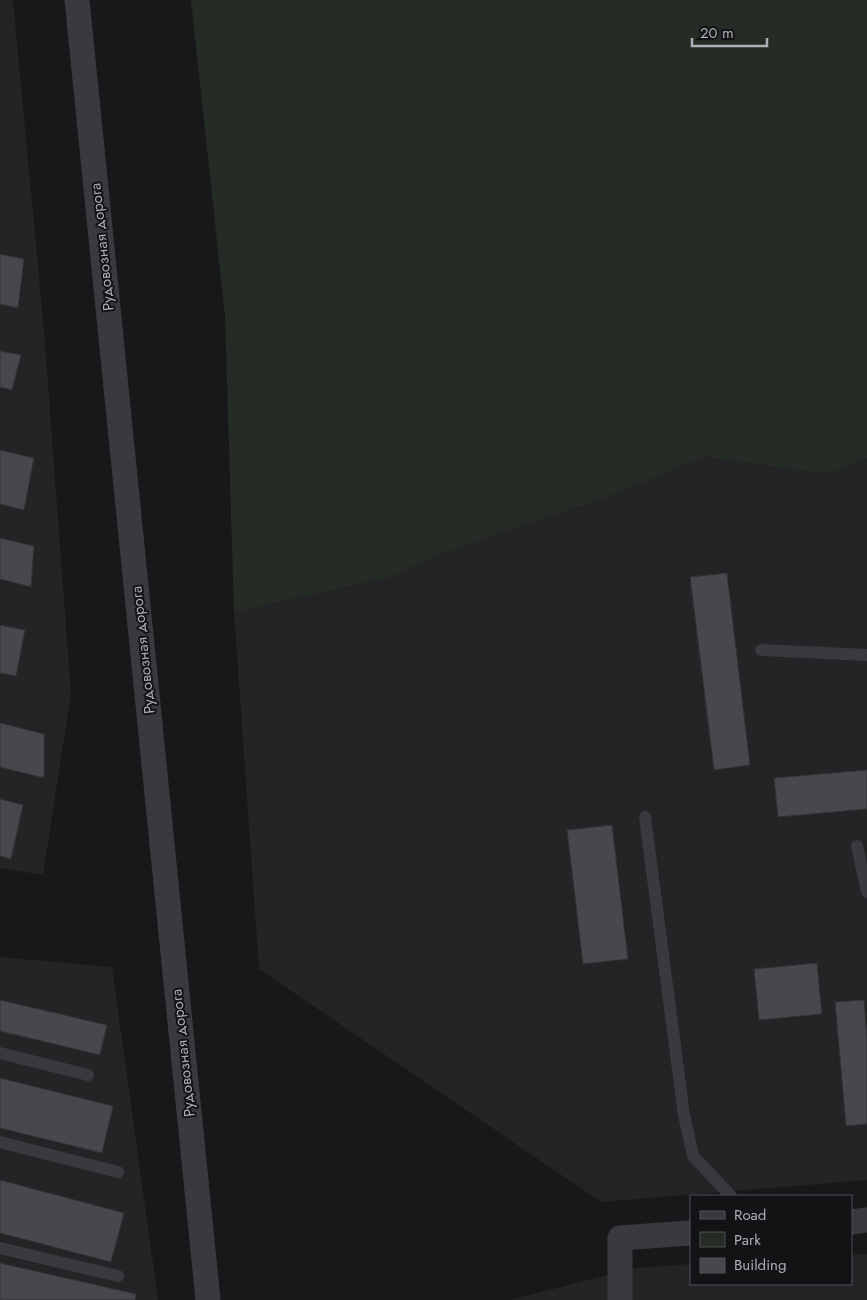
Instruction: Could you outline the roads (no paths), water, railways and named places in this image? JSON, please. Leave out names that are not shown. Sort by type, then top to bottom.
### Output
[{"type":"street","name":"Рудовозная дорога","points":[[77,0],[208,1300]]},
{"type":"street","points":[[852,1222],[867,1220]]},
{"type":"street","points":[[620,1300],[620,1238],[690,1233]]},
{"type":"lane","points":[[761,650],[867,655]]},
{"type":"lane","points":[[645,818],[684,1115],[692,1156],[730,1195]]},
{"type":"lane","points":[[858,846],[867,892]]},
{"type":"lane","points":[[0,1054],[88,1075]]},
{"type":"lane","points":[[0,1142],[118,1172]]},
{"type":"lane","points":[[0,1248],[118,1276]]}]
